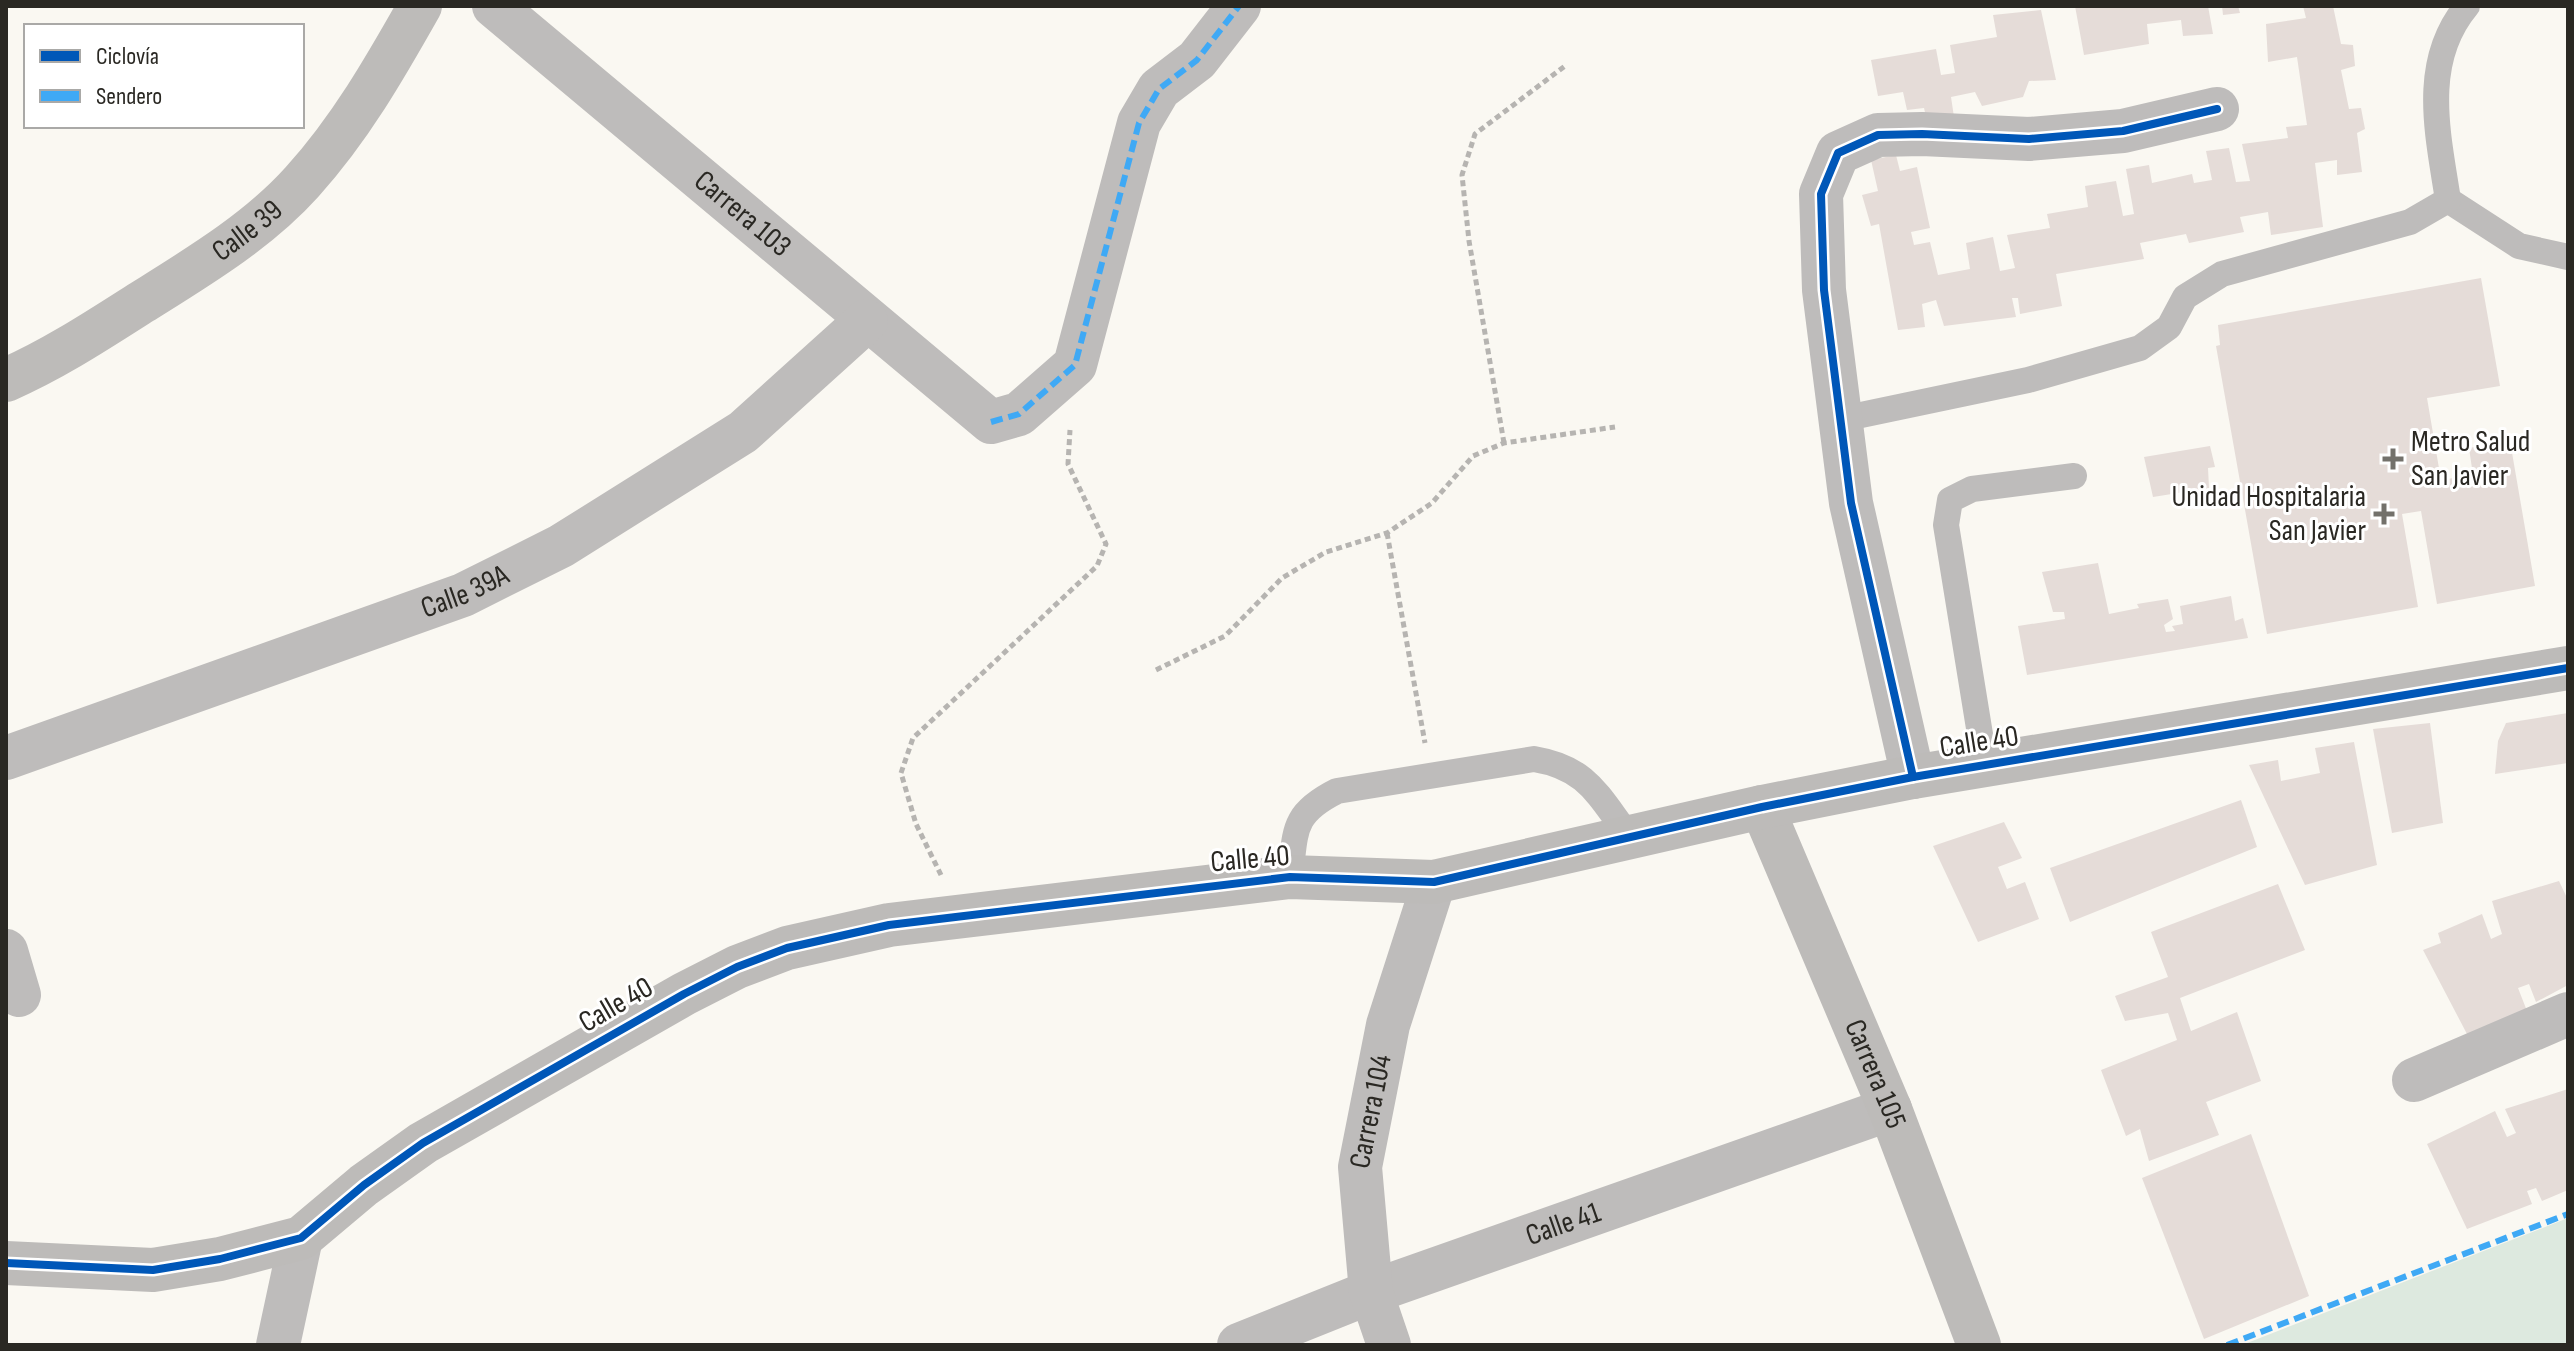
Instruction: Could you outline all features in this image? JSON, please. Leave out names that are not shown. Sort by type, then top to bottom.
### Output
[{"type":"street","name":"Calle 39","points":[[6,380],[85,338],[195,269],[250,230],[302,183],[363,104],[420,6]]},
{"type":"street","name":"Carrera 103","points":[[494,6],[866,321],[991,422],[1019,414],[1075,365]]},
{"type":"street","points":[[1075,365],[1139,123],[1159,89],[1197,60],[1239,6]]},
{"type":"street","points":[[1913,777],[1851,503],[1824,290],[1821,194],[1838,153],[1878,135],[2029,139],[2123,131],[2217,109]]},
{"type":"street","name":"Calle 39A","points":[[6,758],[463,595],[561,546],[743,432],[866,321]]},
{"type":"street","name":"Calle 40","points":[[6,1263],[153,1270],[220,1259],[301,1238],[364,1185],[423,1143],[737,967],[831,936],[961,916],[1290,877],[1434,882],[1629,836],[1913,777],[2568,668]]},
{"type":"street","name":"Carrera 105","points":[[1762,807],[1890,1109],[1979,1345]]},
{"type":"street","name":"Carrera 104","points":[[1389,1345],[1371,1292],[1360,1167],[1388,1025],[1434,882]]},
{"type":"street","points":[[6,951],[19,995]]},
{"type":"street","points":[[2414,1080],[2568,1014]]},
{"type":"street","name":"Calle 41","points":[[1239,1345],[1371,1292],[1890,1109]]},
{"type":"street","points":[[278,1345],[301,1238]]},
{"type":"lane","points":[[2467,6],[2451,25],[2437,61],[2435,118],[2448,200],[2519,246],[2568,257]]},
{"type":"lane","points":[[1842,419],[2028,380],[2140,348],[2169,327],[2185,297],[2222,274],[2410,222],[2448,200]]},
{"type":"lane","points":[[1985,765],[1946,525],[1950,500],[1972,489],[2074,476]]},
{"type":"lane","points":[[1290,877],[1297,825],[1312,804],[1337,791],[1534,759],[1559,763],[1582,776],[1629,836]]},
{"type":"path","points":[[1504,443],[1469,241],[1462,175],[1475,134],[1565,66]]},
{"type":"path","points":[[961,916],[916,824],[901,773],[913,738],[1097,566],[1106,544],[1068,464],[1075,365]]},
{"type":"path","points":[[1156,670],[1225,636],[1293,572],[1326,552],[1387,533],[1432,503],[1473,456],[1504,443],[1615,427]]},
{"type":"path","points":[[1387,533],[1431,775]]},
{"type":"shaded area","points":[[2568,1218],[2568,1345],[2242,1345]]},
{"type":"building","points":[[2075,6],[2208,6],[2213,34],[2183,36],[2181,20],[2147,24],[2149,44],[2084,55]]},
{"type":"building","points":[[2222,6],[2238,6],[2240,13],[2223,15]]},
{"type":"building","points":[[2303,6],[2333,6],[2341,44],[2353,45],[2355,66],[2341,70],[2349,109],[2361,108],[2365,129],[2357,133],[2362,172],[2337,175],[2337,160],[2315,163],[2323,227],[2271,235],[2268,212],[2240,217],[2244,232],[2189,243],[2186,234],[2140,243],[2144,259],[2056,274],[2062,306],[2020,314],[2018,298],[2012,298],[2016,317],[1944,326],[1936,300],[1922,304],[1925,327],[1898,330],[1879,224],[1871,226],[1862,195],[1878,191],[1871,160],[1896,155],[1900,171],[1917,167],[1930,228],[1911,232],[1914,245],[1930,242],[1938,275],[1970,269],[1966,243],[1993,237],[2000,271],[2015,268],[2007,235],[2050,228],[2047,214],[2088,207],[2085,186],[2116,181],[2123,216],[2134,214],[2126,169],[2149,165],[2152,183],[2192,174],[2194,183],[2212,180],[2206,151],[2229,148],[2236,182],[2250,181],[2242,144],[2288,138],[2286,127],[2307,125],[2297,57],[2268,62],[2266,24],[2306,18]]},
{"type":"building","points":[[2041,10],[2056,80],[2029,81],[2023,97],[1982,106],[1975,92],[1951,97],[1954,117],[1927,121],[1924,108],[1907,110],[1903,92],[1878,96],[1871,60],[1936,49],[1941,75],[1955,73],[1950,45],[1997,37],[1993,15]]},
{"type":"building","name":"Unidad Hospitalaria San Javier","points":[[2481,278],[2500,386],[2427,398],[2441,480],[2473,475],[2469,448],[2510,441],[2535,586],[2437,604],[2421,511],[2402,514],[2418,607],[2267,634],[2216,346],[2220,345],[2218,325]]},
{"type":"building","points":[[2210,446],[2215,467],[2208,468],[2209,488],[2153,497],[2144,457]]},
{"type":"building","points":[[2098,563],[2109,614],[2139,608],[2137,604],[2168,599],[2173,619],[2164,625],[2166,632],[2175,631],[2172,626],[2183,624],[2180,606],[2231,596],[2235,621],[2243,618],[2248,638],[2027,675],[2018,626],[2065,619],[2064,612],[2053,612],[2042,572]]},
{"type":"building","points":[[2568,713],[2568,763],[2495,774],[2498,741],[2506,723]]},
{"type":"building","points":[[2430,723],[2443,823],[2392,833],[2373,729]]},
{"type":"building","points":[[2354,742],[2377,865],[2305,885],[2249,765],[2278,760],[2281,781],[2320,773],[2315,748]]},
{"type":"building","points":[[2241,800],[2257,847],[2070,922],[2050,868]]},
{"type":"building","points":[[2004,822],[2022,858],[1998,867],[2007,889],[2025,882],[2039,919],[1978,942],[1933,846]]},
{"type":"building","points":[[2559,881],[2568,900],[2568,985],[2536,1002],[2529,984],[2518,988],[2527,1011],[2467,1034],[2423,950],[2441,943],[2438,933],[2482,914],[2491,939],[2502,934],[2492,901]]},
{"type":"building","points":[[2278,884],[2305,950],[2180,998],[2191,1031],[2237,1012],[2261,1081],[2206,1102],[2219,1135],[2149,1161],[2140,1129],[2126,1136],[2101,1070],[2177,1040],[2168,1013],[2125,1021],[2115,996],[2168,977],[2151,932]]},
{"type":"building","points":[[2568,1089],[2568,1190],[2542,1201],[2536,1188],[2527,1191],[2532,1204],[2467,1229],[2427,1144],[2495,1111],[2507,1137],[2516,1133],[2505,1109]]},
{"type":"building","points":[[2251,1134],[2309,1296],[2204,1339],[2142,1178]]},
{"type":"marked path","points":[[991,422],[1019,414],[1075,365],[1139,123],[1159,89],[1197,60],[1239,6]]},
{"type":"marked path","points":[[2227,1345],[2568,1214]]},
{"type":"cycle path","points":[[1913,777],[1851,503],[1824,290],[1821,194],[1838,153],[1878,135],[2029,139],[2123,131],[2217,109]]},
{"type":"cycle path","points":[[6,1263],[153,1270],[220,1259],[301,1238],[364,1185],[423,1143],[684,994],[737,967],[787,948],[889,925],[1290,877],[1434,882],[1762,807],[1913,777],[2568,668]]},
{"type":"place","name":"Metro Salud San Javier","points":[[2393,459]]},
{"type":"place","name":"Unidad Hospitalaria San Javier","points":[[2384,514]]}]
